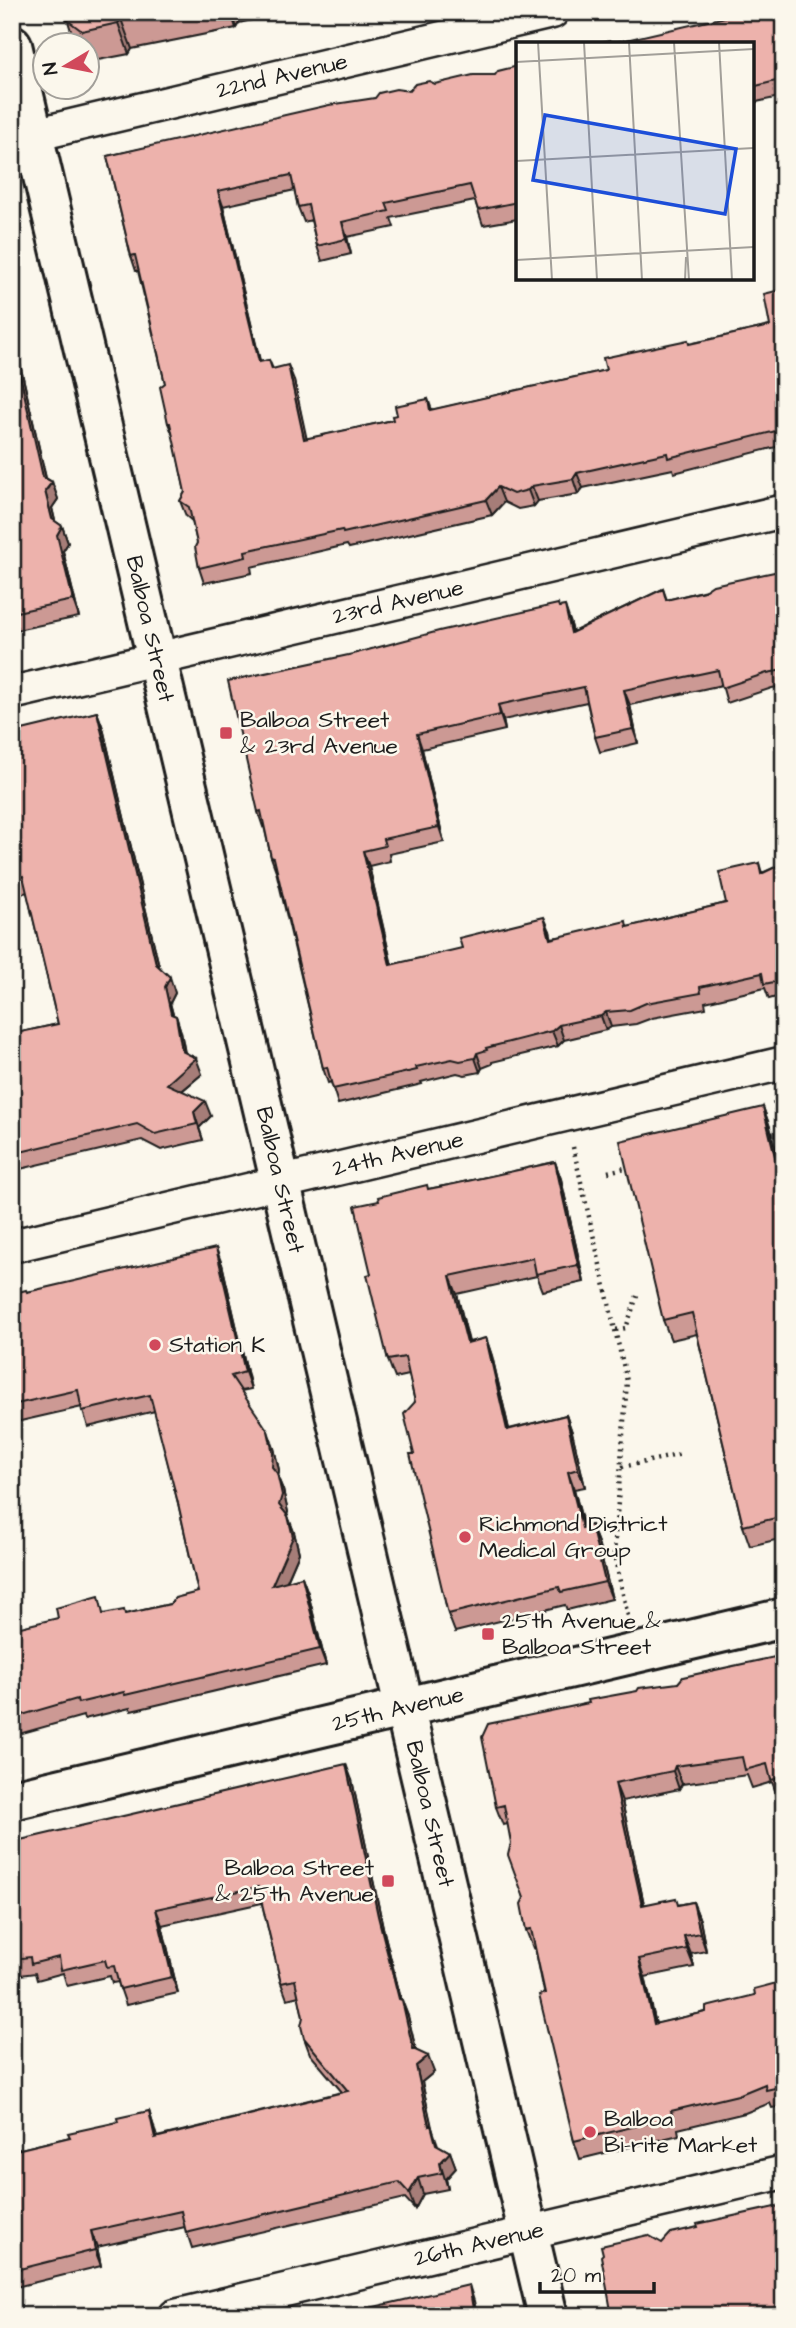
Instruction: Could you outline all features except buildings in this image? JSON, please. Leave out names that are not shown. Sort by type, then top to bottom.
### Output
[{"type":"street","name":"22nd Avenue","points":[[23,137],[552,12]]},
{"type":"street","name":"Balboa Street","points":[[12,45],[23,137],[157,659],[548,2316]]},
{"type":"street","name":"23rd Avenue","points":[[12,693],[784,511]]},
{"type":"street","name":"24th Avenue","points":[[12,1245],[784,1063]]},
{"type":"street","name":"25th Avenue","points":[[12,1800],[784,1618]]},
{"type":"street","name":"26th Avenue","points":[[175,2316],[784,2172]]},
{"type":"path","points":[[565,1115],[627,1381],[614,1555],[636,1652]]},
{"type":"path","points":[[778,1120],[784,1144]]},
{"type":"path","points":[[772,1135],[781,1132]]},
{"type":"path","points":[[608,1172],[629,1167]]},
{"type":"path","points":[[615,1330],[626,1328],[636,1296]]},
{"type":"path","points":[[622,1467],[682,1454]]},
{"type":"place","name":"Balboa Street & 23rd Avenue","points":[[226,733]]},
{"type":"place","name":"Station K","points":[[155,1345]]},
{"type":"place","name":"Richmond District Medical Group","points":[[465,1537]]},
{"type":"place","name":"25th Avenue & Balboa Street","points":[[488,1634]]},
{"type":"place","name":"Balboa Street & 25th Avenue","points":[[388,1881]]},
{"type":"place","name":"Balboa Bi-rite Market","points":[[590,2132]]}]
